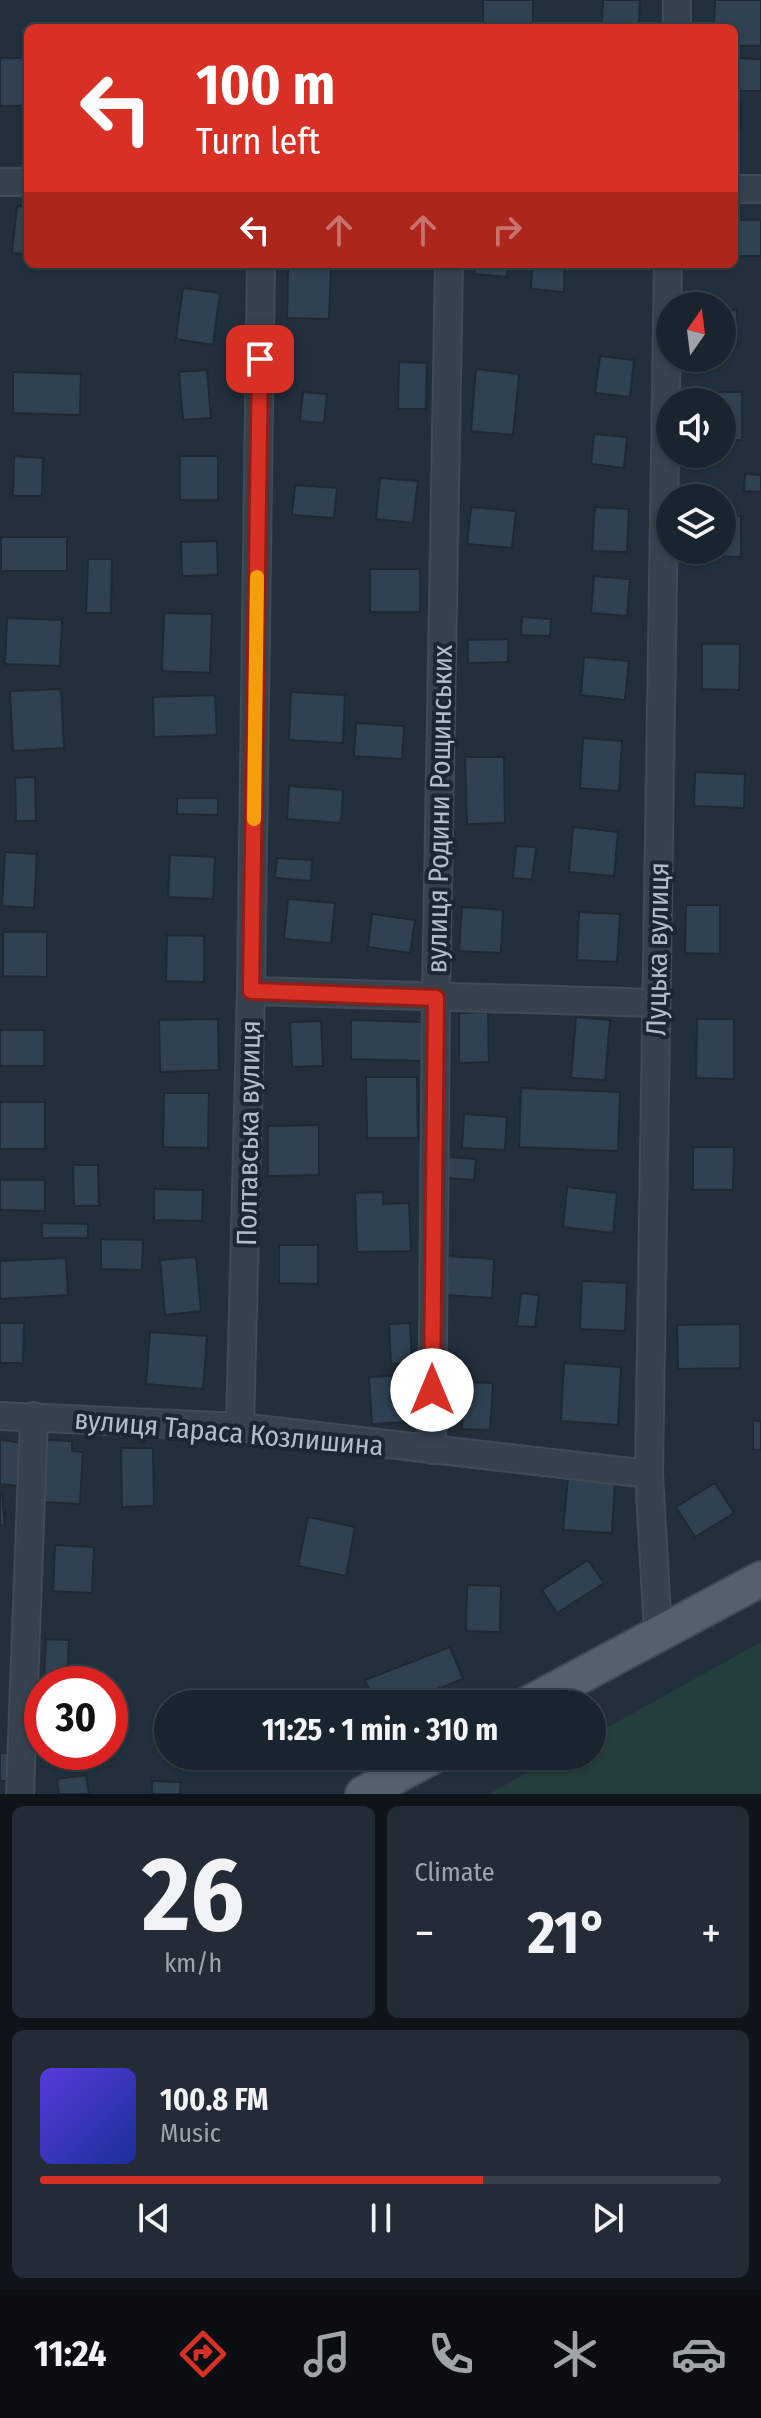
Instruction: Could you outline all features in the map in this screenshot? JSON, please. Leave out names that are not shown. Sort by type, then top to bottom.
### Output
[{"type":"main road","points":[[554,1690],[761,1579]]},
{"type":"main road","points":[[363,1794],[407,1770]]},
{"type":"street","points":[[677,0],[677,24]]},
{"type":"street","points":[[0,182],[24,182]]},
{"type":"street","points":[[738,189],[761,189]]},
{"type":"street","name":"Полтавська вулиця","points":[[240,1427],[251,991],[261,268]]},
{"type":"street","name":"вулиця Родини Рощинських","points":[[432,1450],[436,998],[449,268]]},
{"type":"street","name":"Луцька вулиця","points":[[658,1633],[649,1474],[668,268]]},
{"type":"street","points":[[251,991],[656,1003]]},
{"type":"street","name":"вулиця Тараса Козлишина","points":[[0,1416],[240,1427],[649,1474]]},
{"type":"street","points":[[20,1794],[34,1416]]},
{"type":"green space","points":[[761,1642],[761,1794],[489,1794],[532,1770],[606,1770],[606,1728]]},
{"type":"building","points":[[483,0],[533,0],[533,24],[483,24]]},
{"type":"building","points":[[603,0],[640,0],[639,24],[602,23]]},
{"type":"building","points":[[715,0],[761,0],[761,46],[738,46],[738,24],[714,24]]},
{"type":"building","points":[[0,58],[24,58],[24,106],[0,106]]},
{"type":"building","points":[[738,58],[761,59],[761,91],[738,91]]},
{"type":"building","points":[[738,102],[741,102],[741,132],[738,132]]},
{"type":"building","points":[[17,206],[24,207],[24,254],[12,253]]},
{"type":"building","points":[[738,220],[761,220],[761,256],[738,256]]},
{"type":"building","points":[[288,268],[331,268],[329,319],[287,318]]},
{"type":"building","points":[[475,268],[508,268],[507,277],[474,274]]},
{"type":"building","points":[[532,268],[565,268],[564,292],[531,289]]},
{"type":"building","points":[[183,288],[220,293],[213,345],[176,339]]},
{"type":"building","points":[[736,310],[738,346],[736,346]]},
{"type":"building","points":[[600,356],[634,360],[630,397],[595,393]]},
{"type":"building","points":[[399,362],[427,363],[426,409],[398,409]]},
{"type":"building","points":[[476,369],[519,374],[513,435],[471,431]]},
{"type":"building","points":[[207,370],[211,418],[183,420],[179,372]]},
{"type":"building","points":[[13,372],[81,374],[80,415],[13,413]]},
{"type":"building","points":[[303,392],[327,394],[324,423],[300,421]]},
{"type":"building","points":[[736,392],[742,392],[742,440],[736,440]]},
{"type":"building","points":[[594,434],[627,437],[624,468],[591,464]]},
{"type":"building","points":[[14,456],[43,458],[42,496],[13,496]]},
{"type":"building","points":[[180,456],[218,456],[218,500],[180,500]]},
{"type":"building","points":[[745,474],[761,475],[761,492],[744,491]]},
{"type":"building","points":[[380,478],[418,481],[413,523],[376,519]]},
{"type":"building","points":[[295,485],[337,488],[334,518],[292,515]]},
{"type":"building","points":[[471,507],[516,511],[512,548],[467,544]]},
{"type":"building","points":[[595,507],[629,509],[627,552],[592,551]]},
{"type":"building","points":[[736,516],[741,516],[741,557],[736,557]]},
{"type":"building","points":[[1,537],[67,537],[67,571],[1,571]]},
{"type":"building","points":[[217,541],[218,575],[182,576],[181,542]]},
{"type":"building","points":[[88,559],[112,559],[111,613],[86,613]]},
{"type":"building","points":[[370,569],[420,569],[420,612],[370,612]]},
{"type":"building","points":[[594,576],[630,579],[627,616],[591,613]]},
{"type":"building","points":[[164,613],[212,614],[210,673],[162,671]]},
{"type":"building","points":[[522,617],[551,619],[550,636],[521,635]]},
{"type":"building","points":[[7,618],[62,620],[60,666],[5,664]]},
{"type":"building","points":[[508,639],[508,662],[468,663],[468,640]]},
{"type":"building","points":[[702,644],[740,644],[739,690],[702,689]]},
{"type":"building","points":[[584,657],[629,661],[625,700],[581,695]]},
{"type":"building","points":[[61,689],[64,748],[13,751],[10,691]]},
{"type":"building","points":[[291,692],[345,695],[343,743],[289,740]]},
{"type":"building","points":[[215,695],[217,735],[154,737],[153,697]]},
{"type":"building","points":[[356,723],[404,726],[402,759],[354,756]]},
{"type":"building","points":[[583,738],[622,741],[619,791],[580,788]]},
{"type":"building","points":[[465,757],[504,757],[505,823],[467,824]]},
{"type":"building","points":[[695,772],[745,774],[744,808],[694,806]]},
{"type":"building","points":[[35,777],[36,821],[16,821],[15,778]]},
{"type":"building","points":[[289,786],[343,790],[341,823],[287,819]]},
{"type":"building","points":[[177,798],[218,798],[218,815],[177,814]]},
{"type":"building","points":[[573,827],[618,832],[614,876],[569,872]]},
{"type":"building","points":[[516,846],[536,847],[532,880],[513,878]]},
{"type":"building","points":[[5,852],[37,854],[34,908],[2,906]]},
{"type":"building","points":[[170,855],[215,857],[213,899],[168,897]]},
{"type":"building","points":[[277,858],[312,860],[311,881],[275,878]]},
{"type":"building","points":[[288,899],[335,903],[331,943],[284,939]]},
{"type":"building","points":[[686,905],[720,905],[720,954],[685,953]]},
{"type":"building","points":[[462,907],[503,910],[501,953],[459,951]]},
{"type":"building","points":[[579,912],[620,914],[617,962],[577,960]]},
{"type":"building","points":[[372,914],[415,920],[410,953],[368,947]]},
{"type":"building","points":[[3,932],[47,932],[47,977],[3,976]]},
{"type":"building","points":[[167,935],[204,936],[204,982],[166,981]]},
{"type":"building","points":[[488,1012],[489,1062],[459,1063],[459,1013]]},
{"type":"building","points":[[576,1017],[610,1020],[605,1080],[571,1078]]},
{"type":"building","points":[[218,1019],[219,1070],[160,1072],[159,1020]]},
{"type":"building","points":[[697,1019],[734,1019],[734,1079],[696,1078]]},
{"type":"building","points":[[351,1020],[424,1022],[423,1061],[351,1059]]},
{"type":"building","points":[[321,1021],[323,1066],[292,1067],[290,1022]]},
{"type":"building","points":[[0,1030],[44,1030],[44,1066],[0,1066]]},
{"type":"building","points":[[366,1077],[417,1077],[418,1138],[367,1138]]},
{"type":"building","points":[[521,1088],[620,1092],[618,1151],[519,1147]]},
{"type":"building","points":[[164,1093],[209,1093],[208,1148],[163,1147]]},
{"type":"building","points":[[0,1102],[45,1102],[45,1149],[0,1149]]},
{"type":"building","points":[[464,1114],[507,1117],[505,1150],[462,1148]]},
{"type":"building","points":[[319,1125],[319,1175],[268,1176],[268,1126]]},
{"type":"building","points":[[693,1147],[734,1147],[733,1190],[693,1190]]},
{"type":"building","points":[[448,1157],[476,1159],[474,1180],[446,1178]]},
{"type":"building","points":[[73,1165],[98,1165],[99,1206],[74,1206]]},
{"type":"building","points":[[0,1180],[45,1180],[45,1211],[0,1210]]},
{"type":"building","points":[[567,1187],[617,1193],[613,1233],[563,1227]]},
{"type":"building","points":[[154,1189],[203,1190],[202,1221],[154,1220]]},
{"type":"building","points":[[383,1192],[383,1204],[409,1203],[411,1251],[357,1252],[355,1193]]},
{"type":"building","points":[[42,1223],[88,1224],[88,1238],[42,1238]]},
{"type":"building","points":[[101,1239],[143,1240],[142,1270],[101,1269]]},
{"type":"building","points":[[279,1245],[318,1245],[318,1284],[279,1283]]},
{"type":"building","points":[[448,1256],[494,1259],[492,1298],[446,1295]]},
{"type":"building","points":[[196,1257],[201,1311],[165,1315],[160,1260]]},
{"type":"building","points":[[66,1258],[68,1295],[0,1299],[0,1261]]},
{"type":"building","points":[[582,1281],[627,1283],[625,1331],[580,1329]]},
{"type":"building","points":[[521,1293],[539,1295],[535,1327],[517,1326]]},
{"type":"building","points":[[0,1323],[24,1323],[23,1363],[0,1363]]},
{"type":"building","points":[[410,1323],[412,1363],[391,1364],[389,1324]]},
{"type":"building","points":[[740,1324],[740,1368],[678,1369],[677,1325]]},
{"type":"building","points":[[150,1332],[207,1336],[203,1389],[146,1384]]},
{"type":"building","points":[[564,1363],[621,1367],[618,1425],[561,1421]]},
{"type":"building","points":[[409,1375],[412,1422],[372,1424],[369,1377]]},
{"type":"building","points":[[465,1382],[493,1383],[490,1430],[462,1429]]},
{"type":"building","points":[[753,1421],[761,1421],[761,1450],[753,1450]]},
{"type":"building","points":[[0,1440],[23,1443],[17,1486],[0,1484]]},
{"type":"building","points":[[47,1440],[72,1441],[72,1451],[83,1452],[80,1504],[44,1502]]},
{"type":"building","points":[[121,1448],[153,1448],[154,1506],[122,1507]]},
{"type":"building","points":[[568,1478],[615,1482],[612,1533],[563,1530]]},
{"type":"building","points":[[715,1483],[734,1513],[695,1537],[676,1507]]},
{"type":"building","points":[[0,1494],[5,1525],[0,1526]]},
{"type":"building","points":[[308,1517],[355,1527],[346,1576],[298,1566]]},
{"type":"building","points":[[55,1545],[94,1547],[92,1593],[53,1591]]},
{"type":"building","points":[[588,1560],[604,1583],[557,1613],[542,1590]]},
{"type":"building","points":[[467,1585],[501,1586],[500,1632],[466,1631]]},
{"type":"building","points":[[46,1639],[69,1640],[68,1666],[45,1666]]},
{"type":"building","points":[[450,1647],[463,1679],[435,1690],[369,1690],[365,1680]]},
{"type":"building","points":[[0,1753],[12,1753],[13,1781],[0,1781]]},
{"type":"building","points":[[86,1775],[89,1794],[59,1794],[57,1779]]},
{"type":"building","points":[[152,1781],[181,1782],[180,1794],[152,1794]]},
{"type":"slow traffic","points":[[254,819],[257,577]]},
{"type":"route","points":[[260,359],[251,991],[436,998],[432,1390]]}]
